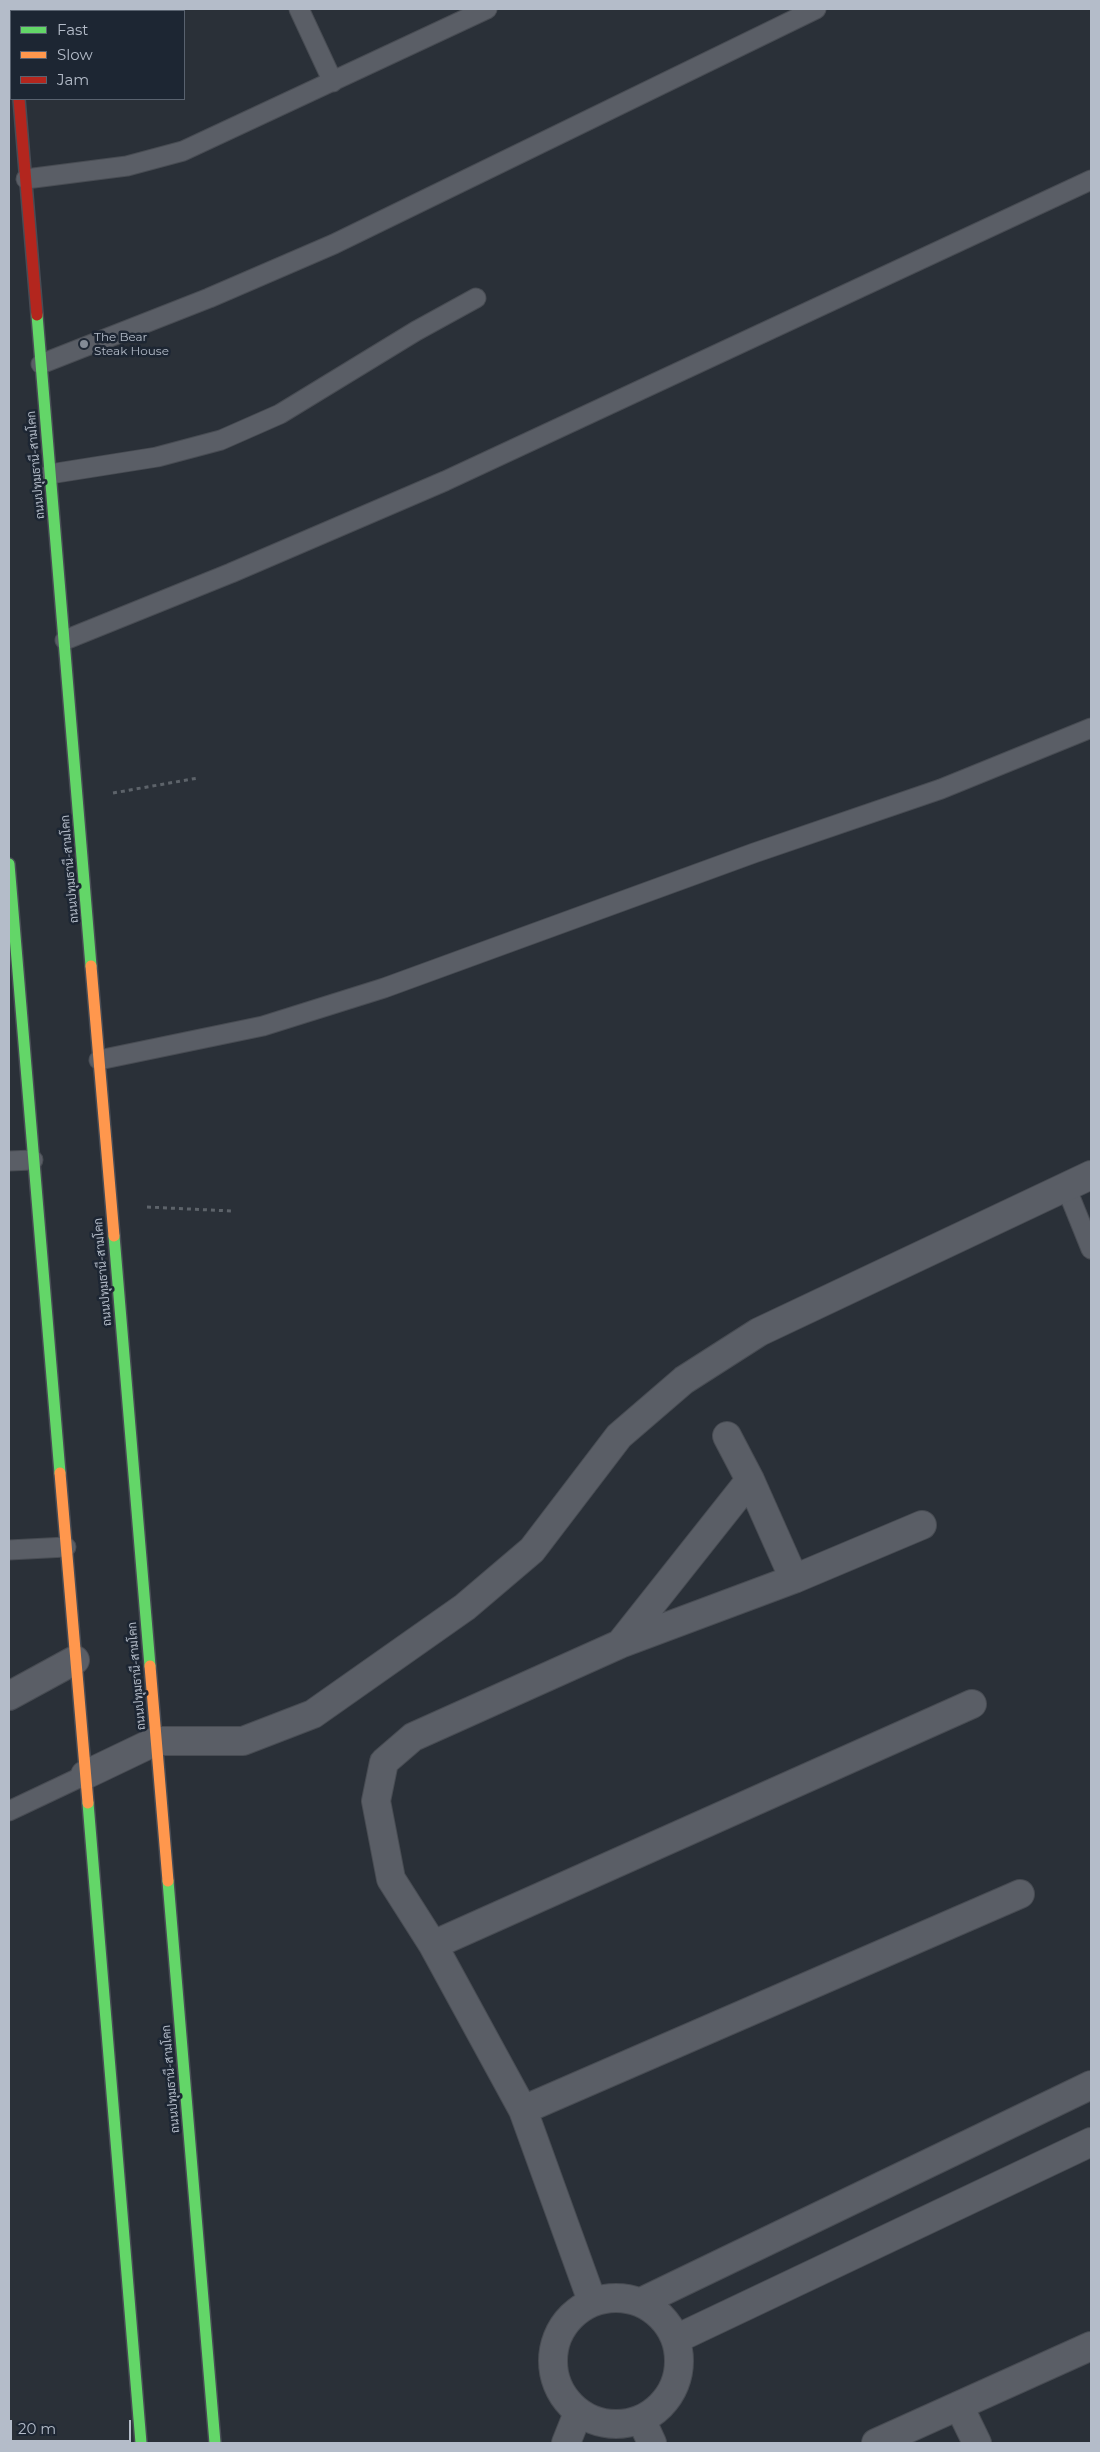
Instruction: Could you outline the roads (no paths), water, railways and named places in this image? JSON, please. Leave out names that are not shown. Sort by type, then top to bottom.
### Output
[{"type":"main road","name":"ถนนปทุมธานี-สามโคก","points":[[19,100],[215,2443]]},
{"type":"main road","points":[[9,864],[141,2443]]},
{"type":"street","points":[[85,1774],[156,1741],[243,1741],[313,1714],[465,1607],[532,1550],[619,1436],[684,1380],[759,1332],[1091,1175]]},
{"type":"street","points":[[727,1436],[750,1480],[794,1579]]},
{"type":"street","points":[[620,1644],[750,1480]]},
{"type":"street","points":[[592,2301],[522,2110],[433,1945],[392,1879],[376,1801],[384,1762],[413,1737],[620,1644],[794,1579],[922,1525]]},
{"type":"street","points":[[9,1696],[75,1660]]},
{"type":"street","points":[[433,1945],[972,1704]]},
{"type":"street","points":[[522,2110],[1020,1894]]},
{"type":"street","points":[[641,2302],[1091,2085]]},
{"type":"street","points":[[676,2339],[1091,2142]]},
{"type":"street","points":[[629,2429],[660,2406],[674,2386],[680,2362],[676,2339],[662,2317],[641,2302],[616,2296],[592,2301],[564,2321],[551,2353],[556,2386],[578,2413],[601,2423],[629,2429],[652,2443]]},
{"type":"street","points":[[876,2443],[1091,2346]]},
{"type":"street","points":[[959,2406],[977,2443]]},
{"type":"street","points":[[566,2443],[578,2413]]},
{"type":"lane","points":[[299,9],[333,82]]},
{"type":"lane","points":[[26,179],[127,166],[183,151],[487,9]]},
{"type":"lane","points":[[41,364],[209,298],[334,244],[816,9]]},
{"type":"lane","points":[[65,640],[231,573],[445,481],[1091,180]]},
{"type":"lane","points":[[50,474],[157,457],[221,440],[280,414],[416,331],[476,298]]},
{"type":"lane","points":[[99,1060],[263,1026],[384,988],[754,853],[941,788],[1091,728]]},
{"type":"lane","points":[[9,1162],[34,1160]]},
{"type":"lane","points":[[1066,1187],[1091,1248]]},
{"type":"lane","points":[[9,1550],[66,1547]]},
{"type":"lane","points":[[9,1811],[85,1774]]},
{"type":"place","name":"The Bear Steak House","points":[[84,344]]}]
